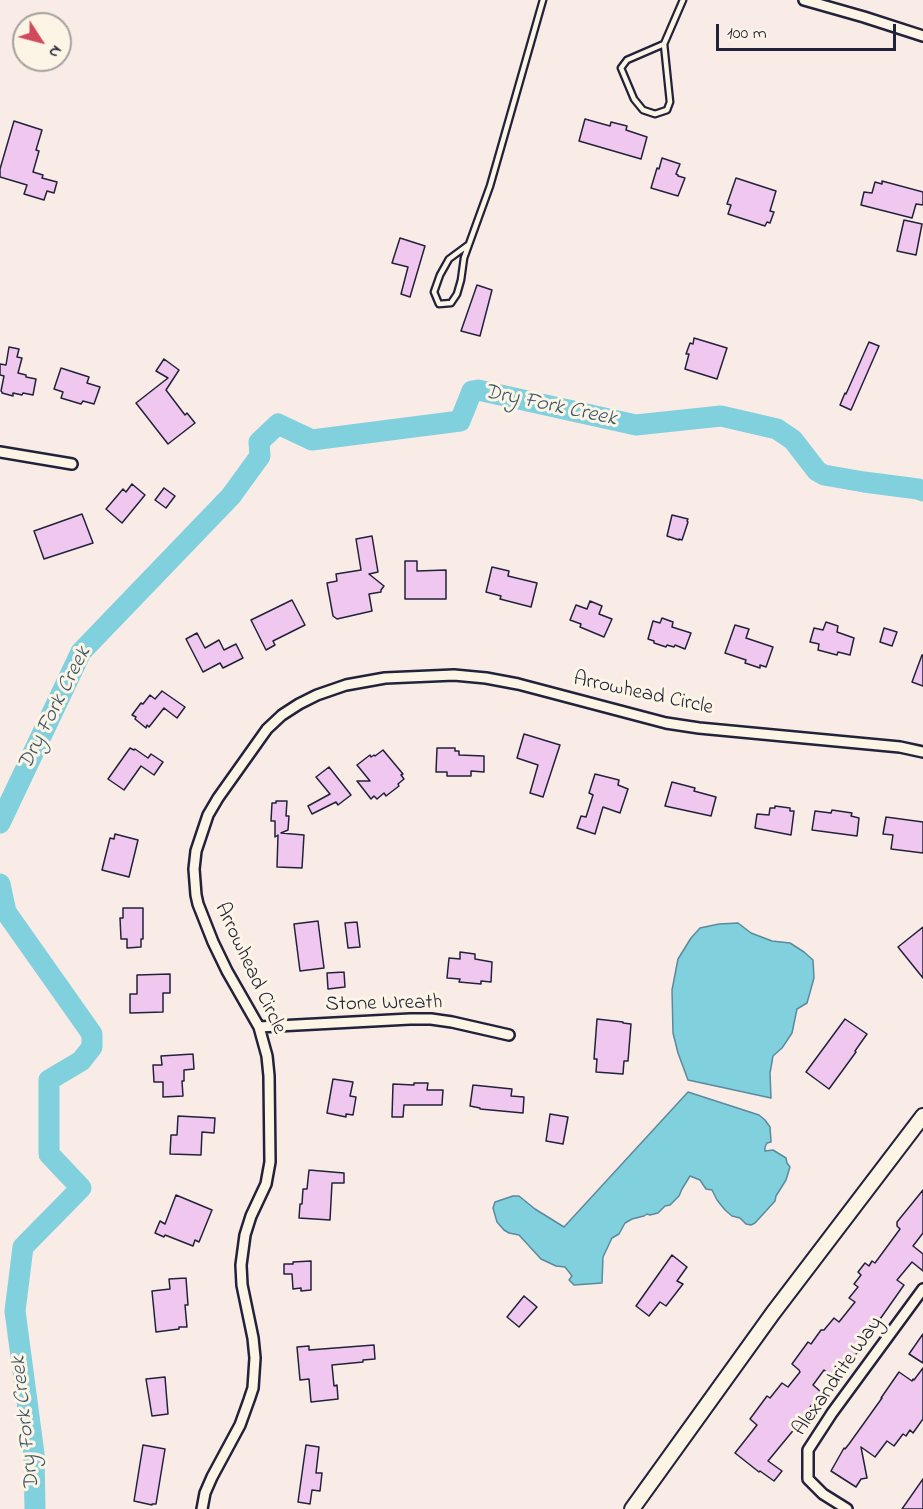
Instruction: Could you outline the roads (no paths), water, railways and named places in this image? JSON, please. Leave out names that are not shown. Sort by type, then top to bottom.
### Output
[{"type":"main road","points":[[632,1509],[766,1323],[923,1116]]},
{"type":"street","points":[[804,0],[923,36]]},
{"type":"street","points":[[0,452],[72,464]]},
{"type":"street","name":"Arrowhead Circle","points":[[202,1509],[205,1493],[240,1425],[253,1388],[255,1368],[253,1338],[241,1265],[245,1235],[266,1184],[270,1162],[267,1056],[259,1028],[226,971],[198,904],[194,878],[196,851],[208,815],[260,737],[282,715],[299,704],[346,685],[385,678],[454,675],[518,684],[666,723],[900,747],[923,752]]},
{"type":"street","name":"Stone Wreath","points":[[259,1028],[431,1019],[509,1035]]},
{"type":"street","name":"Alexandrite Way","points":[[847,1509],[823,1494],[808,1479],[808,1449],[923,1289]]},
{"type":"lane","points":[[468,245],[449,259],[440,275],[434,292],[439,304],[451,303],[457,294],[468,245],[490,186],[543,0]]},
{"type":"lane","points":[[664,44],[627,60],[621,68],[634,99],[643,110],[655,114],[668,110],[670,102],[664,44],[683,0]]},
{"type":"water","points":[[738,923],[751,933],[772,941],[790,943],[813,960],[814,978],[807,1003],[797,1009],[792,1033],[782,1048],[773,1056],[770,1073],[771,1098],[688,1080],[673,1033],[672,990],[678,959],[700,928]]},
{"type":"water","points":[[688,1092],[759,1115],[770,1127],[771,1142],[767,1143],[765,1151],[773,1150],[786,1158],[790,1167],[786,1180],[775,1201],[755,1223],[746,1224],[740,1218],[732,1216],[717,1200],[712,1190],[706,1189],[700,1180],[690,1176],[679,1196],[670,1205],[665,1206],[658,1213],[632,1219],[625,1223],[619,1234],[612,1238],[603,1257],[602,1283],[574,1285],[569,1280],[572,1276],[565,1267],[556,1266],[541,1259],[519,1235],[509,1233],[497,1222],[493,1208],[495,1202],[519,1196],[564,1227]]},
{"type":"waterway","name":"Dry Fork Creek","points":[[0,823],[81,652],[231,496],[260,456],[259,442],[278,424],[312,440],[460,421],[472,391],[478,390],[636,425],[721,416],[777,429],[793,440],[817,471],[824,475],[923,491]]},
{"type":"waterway","name":"Dry Fork Creek","points":[[0,884],[6,912],[92,1034],[92,1047],[81,1061],[49,1080],[49,1154],[81,1188],[23,1247],[15,1311],[34,1454],[35,1509]]}]
